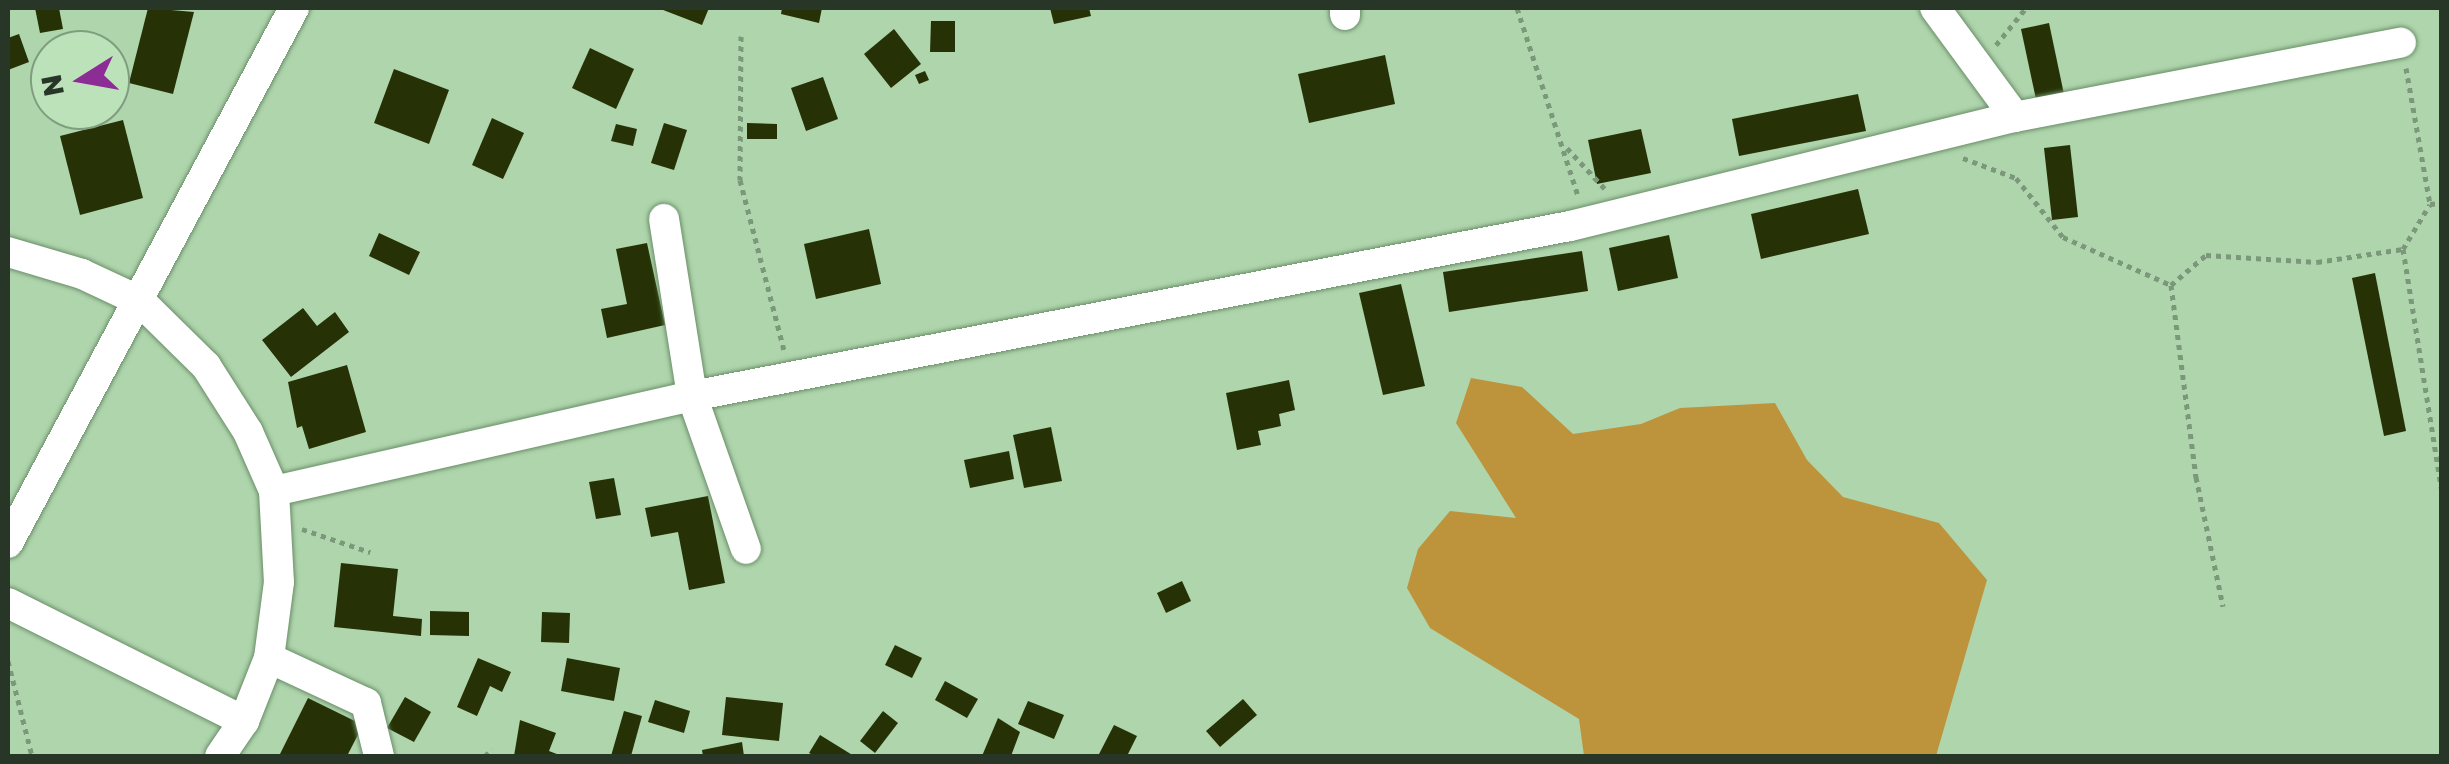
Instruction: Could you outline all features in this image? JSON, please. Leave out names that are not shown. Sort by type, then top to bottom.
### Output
[{"type":"street","points":[[8,542],[294,8]]},
{"type":"street","points":[[1936,8],[2015,117]]},
{"type":"street","points":[[275,505],[692,396],[1583,223],[2015,117],[2401,43]]},
{"type":"street","points":[[664,218],[692,396],[746,549]]},
{"type":"street","points":[[8,252],[82,274],[140,301],[206,366],[248,432],[275,505],[280,582],[269,658],[244,721],[220,756]]},
{"type":"street","points":[[8,604],[244,721]]},
{"type":"street","points":[[269,658],[366,703],[379,756]]},
{"type":"path","points":[[1517,8],[1566,146],[1583,223]]},
{"type":"path","points":[[1979,67],[2026,8]]},
{"type":"path","points":[[741,36],[740,180],[790,377]]},
{"type":"path","points":[[2401,43],[2430,204],[2403,249],[2442,492]]},
{"type":"path","points":[[1918,142],[2016,178],[2063,237],[2170,285]]},
{"type":"path","points":[[1566,146],[1608,191],[1618,215]]},
{"type":"path","points":[[2430,204],[2442,203]]},
{"type":"path","points":[[2170,285],[2206,255],[2317,262],[2403,249]]},
{"type":"path","points":[[2170,285],[2196,477],[2224,606]]},
{"type":"path","points":[[275,505],[370,552]]},
{"type":"path","points":[[8,661],[32,756]]},
{"type":"path","points":[[484,756],[492,748]]},
{"type":"shaded area","points":[[1471,378],[1522,387],[1573,434],[1641,424],[1680,408],[1775,403],[1807,460],[1843,497],[1939,523],[1987,580],[1936,756],[1584,756],[1579,719],[1430,628],[1407,588],[1418,549],[1450,511],[1516,518],[1456,423]]},
{"type":"building","points":[[35,8],[59,8],[63,29],[39,30]]},
{"type":"building","points":[[148,8],[194,12],[173,94],[130,83]]},
{"type":"building","points":[[658,8],[709,8],[702,25]]},
{"type":"building","points":[[782,8],[822,8],[819,23],[781,14]]},
{"type":"building","points":[[1050,8],[1089,8],[1091,16],[1054,24]]},
{"type":"building","points":[[931,21],[955,21],[955,52],[930,52]]},
{"type":"building","points":[[2049,23],[2065,99],[2037,104],[2021,29]]},
{"type":"building","points":[[894,29],[921,64],[891,88],[864,54]]},
{"type":"building","points":[[19,34],[29,62],[8,70],[8,38]]},
{"type":"building","points":[[590,48],[634,69],[616,109],[572,88]]},
{"type":"building","points":[[1385,55],[1395,104],[1309,123],[1298,74]]},
{"type":"building","points":[[394,69],[449,90],[429,144],[374,123]]},
{"type":"building","points":[[925,71],[929,80],[919,84],[915,75]]},
{"type":"building","points":[[823,77],[838,119],[806,131],[791,88]]},
{"type":"building","points":[[1858,94],[1866,131],[1739,156],[1732,119]]},
{"type":"building","points":[[492,118],[524,133],[503,179],[472,165]]},
{"type":"building","points":[[664,123],[687,130],[674,170],[651,163]]},
{"type":"building","points":[[747,123],[777,124],[777,139],[747,139]]},
{"type":"building","points":[[616,124],[637,129],[633,146],[611,141]]},
{"type":"building","points":[[1641,129],[1651,173],[1597,184],[1588,140]]},
{"type":"building","points":[[84,130],[126,130],[143,198],[80,215],[60,136]]},
{"type":"building","points":[[2070,145],[2078,217],[2052,220],[2044,148]]},
{"type":"building","points":[[1858,189],[1869,234],[1761,259],[1751,214]]},
{"type":"building","points":[[869,229],[881,284],[816,299],[804,244]]},
{"type":"building","points":[[379,233],[420,252],[409,275],[369,256]]},
{"type":"building","points":[[1669,235],[1678,278],[1618,291],[1609,248]]},
{"type":"building","points":[[647,243],[665,325],[607,338],[601,309],[627,304],[616,249]]},
{"type":"building","points":[[1582,251],[1588,291],[1449,312],[1443,272]]},
{"type":"building","points":[[2375,273],[2406,431],[2384,436],[2352,278]]},
{"type":"building","points":[[1401,284],[1425,386],[1383,395],[1359,293]]},
{"type":"building","points":[[303,308],[317,326],[335,312],[349,332],[291,377],[262,340]]},
{"type":"building","points":[[347,365],[366,432],[309,449],[302,426],[297,428],[288,382]]},
{"type":"building","points":[[1289,380],[1295,410],[1279,414],[1281,426],[1258,431],[1261,445],[1237,450],[1226,393]]},
{"type":"building","points":[[1051,427],[1062,481],[1024,488],[1013,435]]},
{"type":"building","points":[[1009,451],[1014,479],[970,488],[964,460]]},
{"type":"building","points":[[614,478],[621,515],[596,519],[589,482]]},
{"type":"building","points":[[708,496],[725,583],[689,590],[678,532],[651,537],[645,508]]},
{"type":"building","points":[[341,563],[398,569],[393,616],[422,619],[421,636],[334,627]]},
{"type":"building","points":[[1182,581],[1191,601],[1166,613],[1157,593]]},
{"type":"building","points":[[430,611],[469,612],[469,636],[430,635]]},
{"type":"building","points":[[542,612],[570,613],[569,643],[541,642]]},
{"type":"building","points":[[895,645],[922,658],[912,678],[885,665]]},
{"type":"building","points":[[478,658],[511,672],[502,692],[490,686],[477,716],[457,707]]},
{"type":"building","points":[[567,658],[620,668],[614,701],[561,691]]},
{"type":"building","points":[[945,681],[978,699],[967,718],[935,700]]},
{"type":"building","points":[[405,697],[431,712],[414,742],[387,728]]},
{"type":"building","points":[[726,697],[783,703],[779,741],[722,735]]},
{"type":"building","points":[[308,698],[363,725],[347,756],[279,756]]},
{"type":"building","points":[[1243,699],[1257,715],[1220,747],[1206,731]]},
{"type":"building","points":[[655,700],[690,711],[684,733],[648,722]]},
{"type":"building","points":[[1028,701],[1064,715],[1054,739],[1018,724]]},
{"type":"building","points":[[624,711],[642,716],[631,756],[611,756]]},
{"type":"building","points":[[883,711],[898,723],[875,753],[860,741]]},
{"type":"building","points":[[998,718],[1020,732],[1011,756],[982,756]]},
{"type":"building","points":[[520,720],[556,733],[549,751],[562,756],[514,756]]},
{"type":"building","points":[[1114,725],[1137,736],[1127,756],[1098,756]]},
{"type":"building","points":[[820,735],[854,756],[809,753]]},
{"type":"building","points":[[742,742],[744,756],[703,756],[702,750]]}]
